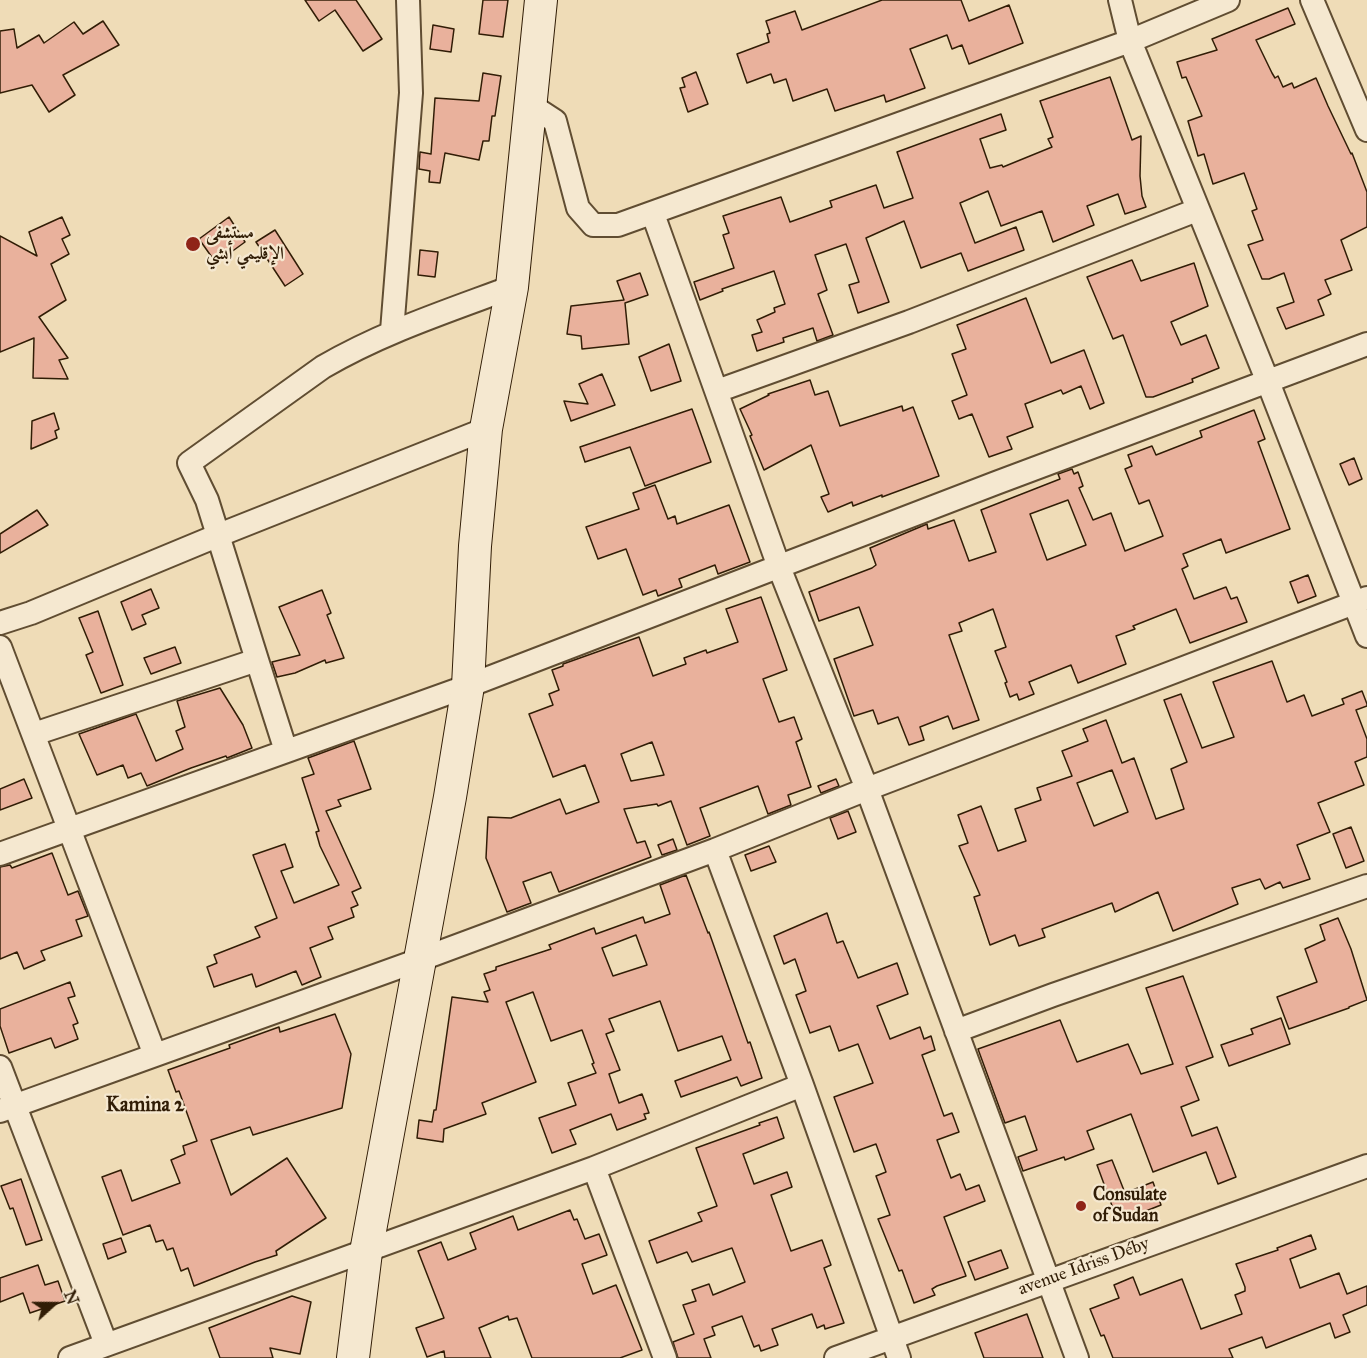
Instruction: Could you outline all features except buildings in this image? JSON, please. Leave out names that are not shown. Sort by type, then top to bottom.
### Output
[{"type":"street","points":[[392,331],[411,93],[408,0]]},
{"type":"street","points":[[353,1358],[366,1252],[450,797],[468,686],[475,546],[486,429],[512,287],[541,0]]},
{"type":"street","points":[[1120,0],[1130,41],[1197,210],[1361,600],[1367,636]]},
{"type":"street","points":[[532,106],[555,121],[578,208],[593,225],[618,225],[1130,41],[1228,0]]},
{"type":"street","points":[[1312,0],[1367,130]]},
{"type":"street","points":[[717,391],[909,322],[1197,210]]},
{"type":"street","points":[[653,214],[779,567],[867,789],[1077,1358]]},
{"type":"street","points":[[286,751],[219,535],[207,500],[189,463],[323,366],[392,331],[512,287]]},
{"type":"street","points":[[0,854],[468,686],[996,483],[1367,344]]},
{"type":"street","points":[[0,623],[31,613],[219,535],[486,429]]},
{"type":"street","points":[[7,1108],[419,960],[714,850],[1361,600]]},
{"type":"street","points":[[0,647],[156,1055]]},
{"type":"street","points":[[34,734],[257,660]]},
{"type":"street","points":[[714,850],[802,1085],[895,1348]]},
{"type":"street","points":[[956,1031],[1367,886]]},
{"type":"street","points":[[0,1067],[7,1108],[106,1344]]},
{"type":"street","points":[[70,1358],[594,1168],[802,1085]]},
{"type":"street","name":"avenue Idriss Déby","points":[[836,1358],[895,1348],[1047,1280],[1367,1166]]},
{"type":"street","points":[[594,1168],[665,1358]]},
{"type":"place","name":"مستشفى الإقليمي أبشي","points":[[193,244]]},
{"type":"place","name":"Consulate of Sudan","points":[[1081,1206]]},
{"type":"district","name":"Kamina 2","points":[[145,1106]]}]
